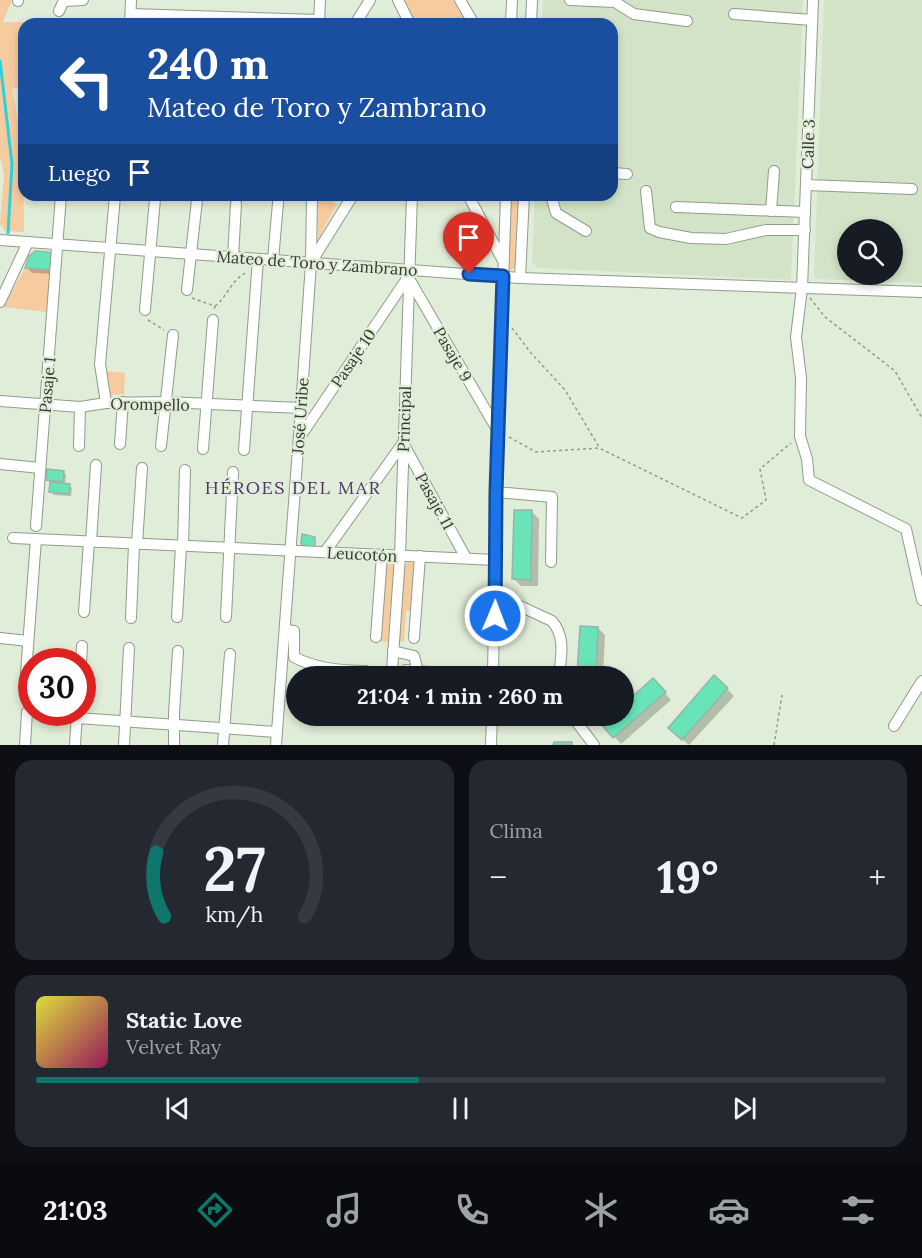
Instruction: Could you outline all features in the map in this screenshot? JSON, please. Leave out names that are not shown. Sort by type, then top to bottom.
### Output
[{"type":"street","points":[[130,18],[131,0]]},
{"type":"street","points":[[319,18],[320,0]]},
{"type":"street","points":[[359,18],[370,0]]},
{"type":"street","points":[[398,0],[407,18]]},
{"type":"street","points":[[460,0],[470,18]]},
{"type":"street","points":[[511,18],[512,0]]},
{"type":"street","points":[[531,18],[532,0]]},
{"type":"street","points":[[570,0],[615,3],[634,14],[687,21]]},
{"type":"street","name":"Calle 3","points":[[813,0],[805,230],[802,288],[796,337],[801,378],[800,436],[807,459],[809,480],[906,529],[922,600]]},
{"type":"street","points":[[62,4],[83,2]]},
{"type":"street","points":[[734,14],[812,20]]},
{"type":"street","points":[[771,211],[774,171]]},
{"type":"street","points":[[618,173],[627,174]]},
{"type":"street","points":[[806,185],[912,189]]},
{"type":"street","points":[[646,191],[648,223],[650,228],[659,232],[691,238],[726,239],[766,230],[805,230]]},
{"type":"street","name":"Pasaje 1","points":[[36,526],[61,201]]},
{"type":"street","points":[[106,403],[100,364],[114,201]]},
{"type":"street","points":[[146,310],[155,201]]},
{"type":"street","points":[[187,290],[197,201]]},
{"type":"street","name":"José Uribe","points":[[276,745],[311,263],[312,201]]},
{"type":"street","points":[[311,263],[349,201]]},
{"type":"street","name":"Principal","points":[[392,666],[400,556],[411,201]]},
{"type":"street","points":[[471,201],[503,261]]},
{"type":"street","points":[[493,666],[496,492],[506,201]]},
{"type":"street","points":[[520,278],[524,201]]},
{"type":"street","points":[[553,201],[556,213],[586,231]]},
{"type":"street","points":[[273,260],[278,202]]},
{"type":"street","points":[[233,257],[236,204]]},
{"type":"street","points":[[676,207],[805,212]]},
{"type":"street","name":"Mateo de Toro y Zambrano","points":[[0,240],[311,263],[408,273],[922,292]]},
{"type":"street","points":[[0,302],[28,242]]},
{"type":"street","points":[[244,450],[258,259]]},
{"type":"street","name":"Pasaje 9","points":[[408,273],[498,431]]},
{"type":"street","name":"Pasaje 10","points":[[298,439],[408,273]]},
{"type":"street","points":[[203,449],[213,320]]},
{"type":"street","points":[[161,446],[172,335]]},
{"type":"street","name":"Orompello","points":[[0,400],[80,407],[123,402],[166,402],[301,408]]},
{"type":"street","points":[[120,444],[123,402]]},
{"type":"street","points":[[79,446],[80,407]]},
{"type":"street","points":[[325,552],[403,443]]},
{"type":"street","name":"Pasaje 11","points":[[403,443],[466,558]]},
{"type":"street","points":[[0,464],[40,468]]},
{"type":"street","points":[[84,612],[96,465]]},
{"type":"street","points":[[131,618],[142,468]]},
{"type":"street","points":[[177,617],[185,470]]},
{"type":"street","points":[[226,617],[233,472]]},
{"type":"street","points":[[496,492],[552,497],[551,562]]},
{"type":"street","name":"Leucotón","points":[[13,538],[496,560]]},
{"type":"street","points":[[28,648],[36,539]]},
{"type":"street","points":[[376,637],[382,555]]},
{"type":"street","points":[[414,638],[420,556]]},
{"type":"street","points":[[496,595],[552,621],[559,628],[562,639],[561,666]]},
{"type":"street","points":[[285,630],[294,631],[294,657],[301,661],[324,666]]},
{"type":"street","points":[[0,638],[28,641]]},
{"type":"street","points":[[394,647],[414,656],[416,666]]},
{"type":"street","points":[[124,745],[129,648]]},
{"type":"street","points":[[174,745],[177,651]]},
{"type":"street","points":[[223,745],[230,654]]},
{"type":"street","points":[[894,726],[922,681]]},
{"type":"street","points":[[96,718],[125,722],[277,732]]},
{"type":"street","points":[[25,745],[26,726]]},
{"type":"street","points":[[75,745],[76,726]]},
{"type":"street","points":[[491,745],[492,726]]},
{"type":"street","points":[[580,726],[594,745]]},
{"type":"path","points":[[459,18],[468,14]]},
{"type":"path","points":[[213,320],[215,306],[224,299],[234,281],[245,272],[258,271]]},
{"type":"path","points":[[802,288],[825,317],[895,370],[922,418]]},
{"type":"path","points":[[187,290],[186,296],[215,306]]},
{"type":"path","points":[[146,310],[145,318],[172,335]]},
{"type":"path","points":[[501,316],[565,390],[599,448]]},
{"type":"path","points":[[498,431],[536,452],[599,448],[742,518],[766,500],[760,469],[800,436]]},
{"type":"path","points":[[774,745],[782,696]]},
{"type":"shaded area","points":[[0,0],[12,0],[3,22],[18,22],[18,88],[12,89],[18,124],[18,201],[24,201],[24,232],[5,231],[0,224],[4,175],[0,156]]},
{"type":"shaded area","points":[[402,0],[457,0],[466,18],[412,18]]},
{"type":"shaded area","points":[[543,0],[803,0],[791,280],[537,268],[532,262],[535,201],[618,201],[618,18],[542,18]]},
{"type":"shaded area","points":[[824,0],[922,0],[922,283],[903,282],[903,219],[837,219],[837,280],[817,279],[814,275]]},
{"type":"shaded area","points":[[318,201],[332,201],[337,204],[318,239]]},
{"type":"shaded area","points":[[510,201],[518,201],[515,267],[510,271],[507,269]]},
{"type":"shaded area","points":[[25,268],[51,270],[47,312],[3,307]]},
{"type":"shaded area","points":[[106,371],[125,373],[124,394],[110,395]]},
{"type":"shaded area","points":[[386,562],[394,565],[388,642],[379,641]]},
{"type":"shaded area","points":[[408,562],[414,563],[411,611],[406,611],[404,642],[398,641],[404,566]]},
{"type":"building","points":[[35,251],[49,252],[53,256],[51,270],[25,268],[29,256]]},
{"type":"building","points":[[47,469],[64,471],[63,482],[46,480]]},
{"type":"building","points":[[50,482],[70,484],[69,494],[49,492]]},
{"type":"building","points":[[514,510],[532,510],[531,580],[512,579]]},
{"type":"building","points":[[302,534],[315,537],[315,548],[304,548],[301,543]]},
{"type":"building","points":[[580,626],[598,627],[596,666],[578,666]]},
{"type":"building","points":[[714,675],[728,688],[682,740],[668,728]]},
{"type":"building","points":[[653,678],[666,692],[634,720],[634,695]]},
{"type":"building","points":[[603,726],[627,726],[613,738]]},
{"type":"building","points":[[554,742],[572,742],[572,745],[553,745]]},
{"type":"waterway","points":[[0,61],[12,164],[8,233]]},
{"type":"district","name":"HÉROES DEL MAR","points":[[293,487]]},
{"type":"route","points":[[469,274],[503,276],[496,492],[495,616]]}]
